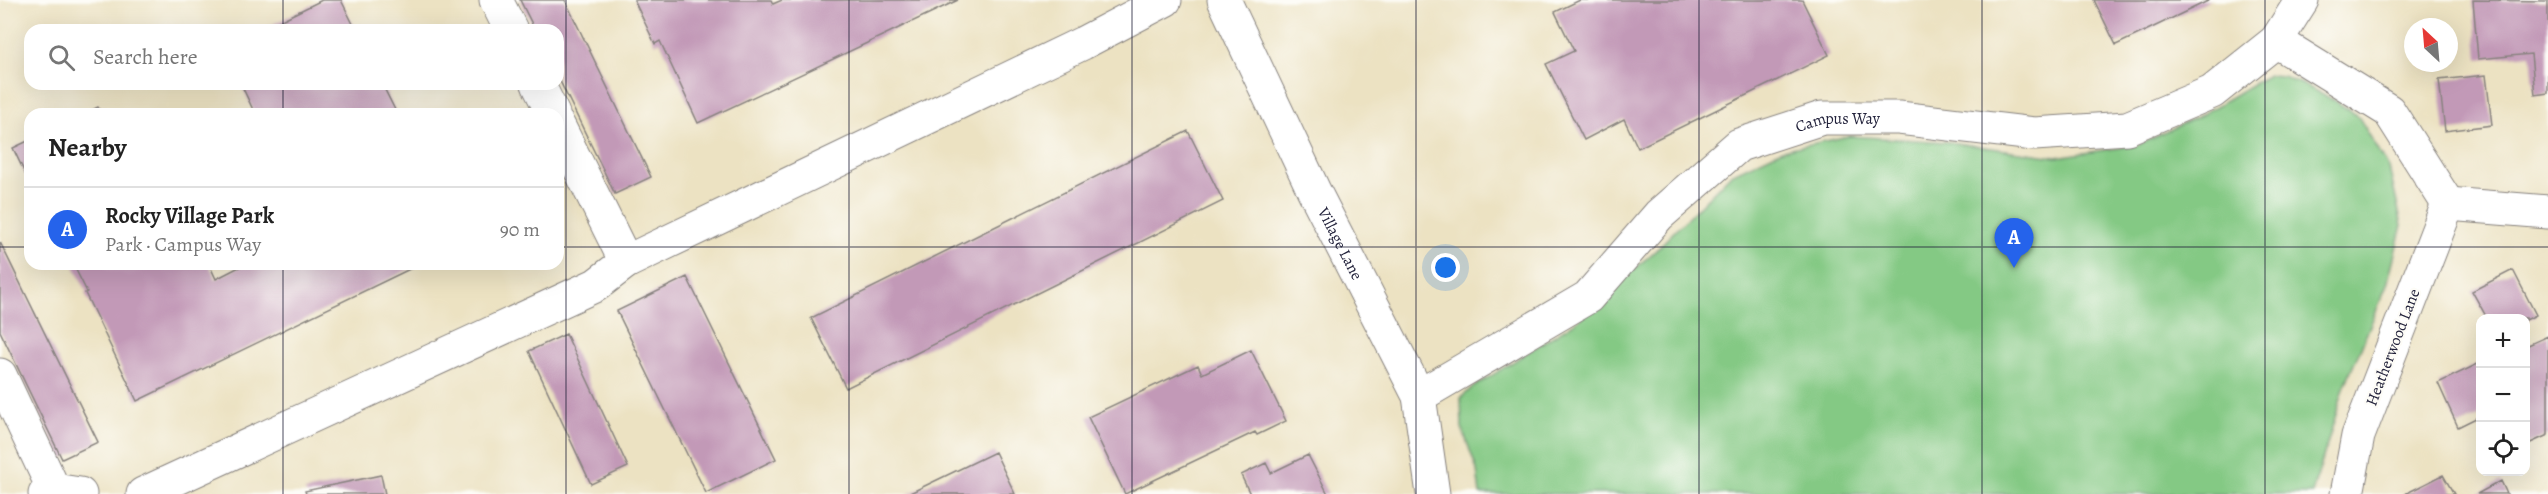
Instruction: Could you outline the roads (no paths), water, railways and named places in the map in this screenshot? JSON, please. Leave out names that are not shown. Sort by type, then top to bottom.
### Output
[{"type":"street","points":[[496,0],[508,24]]},
{"type":"street","points":[[143,494],[596,285],[626,262],[1072,48],[1165,0]]},
{"type":"street","name":"Village Lane","points":[[1224,0],[1314,191],[1419,396],[1433,494]]},
{"type":"street","name":"Campus Way","points":[[1419,396],[1588,297],[1659,215],[1739,145],[1822,118],[1899,118],[2034,134],[2127,128],[2212,92],[2276,41],[2302,0]]},
{"type":"street","points":[[2276,41],[2389,111],[2448,204],[2548,212]]},
{"type":"street","points":[[541,90],[550,108]]},
{"type":"street","points":[[564,137],[626,262]]},
{"type":"street","name":"Heatherwood Lane","points":[[2347,494],[2358,436],[2448,204]]},
{"type":"street","points":[[0,375],[60,492]]},
{"type":"place","name":"Rocky Village Park","points":[[2014,268]]}]
